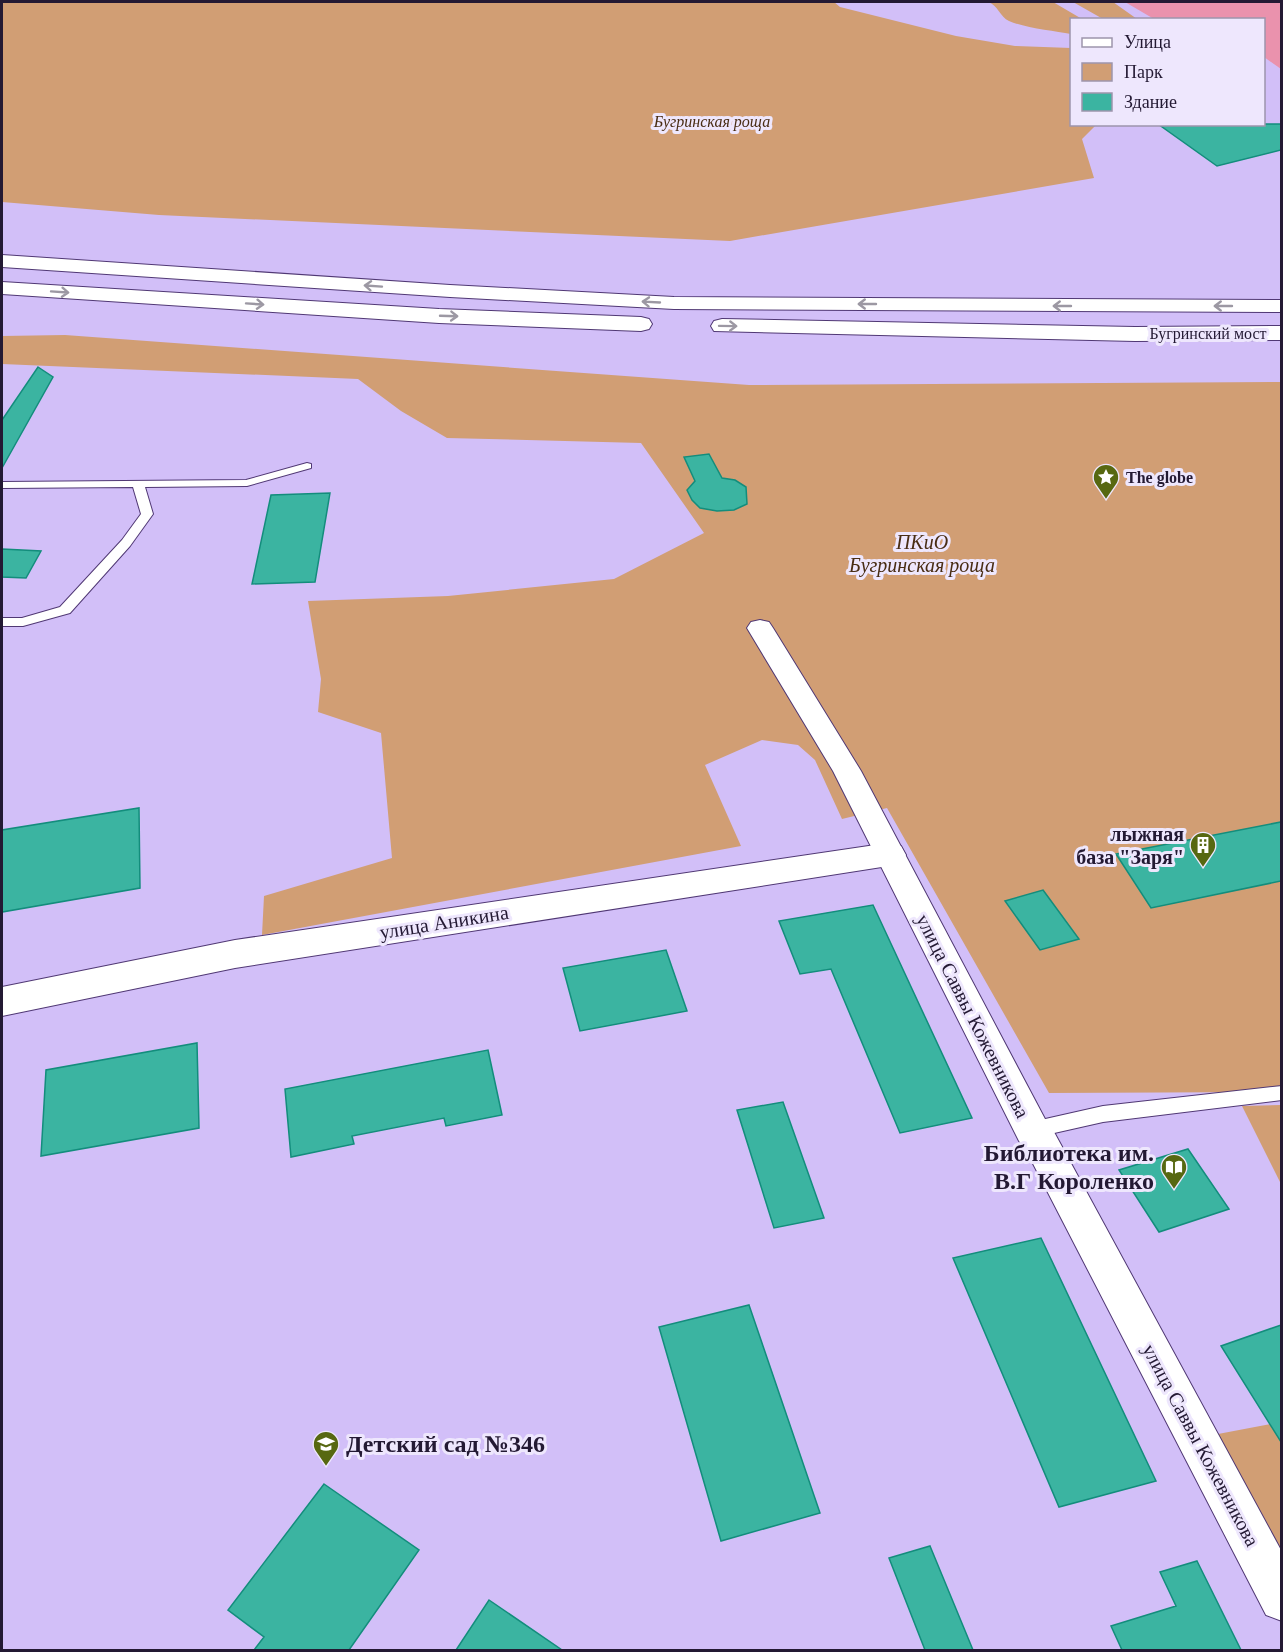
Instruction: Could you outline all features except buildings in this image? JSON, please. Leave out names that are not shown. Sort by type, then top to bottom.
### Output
[{"type":"main road","points":[[2,261],[450,291],[674,303],[1281,306]]},
{"type":"main road","points":[[2,288],[439,316],[666,325]]},
{"type":"main road","name":"Бугринский мост","points":[[701,325],[1135,334],[1281,333]]},
{"type":"main road","name":"улица Аникина","points":[[2,1002],[235,954],[889,855]]},
{"type":"street","name":"улица Саввы Кожевникова","points":[[760,628],[848,771],[889,855],[1032,1130],[1041,1143],[1281,1599]]},
{"type":"lane","points":[[2,485],[247,483],[307,466]]},
{"type":"lane","points":[[2,622],[23,622],[65,610],[126,543],[147,514],[138,483]]},
{"type":"lane","points":[[1032,1130],[1103,1114],[1281,1093]]},
{"type":"green space","name":"Бугринская роща","points":[[2,2],[834,2],[840,7],[956,36],[1015,46],[1070,48],[1070,126],[1095,126],[1082,139],[1094,178],[730,241],[159,215],[2,202]]},
{"type":"green space","points":[[988,2],[1053,2],[1080,18],[1070,18],[1070,34],[1023,26],[1009,21]]},
{"type":"green space","points":[[1073,2],[1113,2],[1136,18],[1101,18]]},
{"type":"green space","name":"ПКиО Бугринская роща","points":[[65,335],[749,385],[1281,382],[1281,1092],[1049,1093],[887,808],[842,819],[815,760],[798,745],[762,740],[705,765],[741,846],[262,935],[264,896],[392,858],[381,733],[318,712],[321,679],[308,601],[448,596],[614,579],[704,533],[641,443],[447,438],[401,411],[358,379],[2,364],[2,336]]},
{"type":"green space","points":[[1282,1105],[1281,1184],[1242,1106]]},
{"type":"green space","points":[[1281,1422],[1281,1554],[1218,1434]]},
{"type":"shaded area","points":[[1125,2],[1281,2],[1281,69],[1265,58],[1265,18],[1152,18]]},
{"type":"place","name":"The globe","points":[[1106,500]]},
{"type":"place","name":"лыжная база \"Заря\"","points":[[1203,868]]},
{"type":"place","name":"Библиотека им. В.Г Короленко","points":[[1174,1190]]},
{"type":"place","name":"Детский сад №346","points":[[326,1467]]}]
